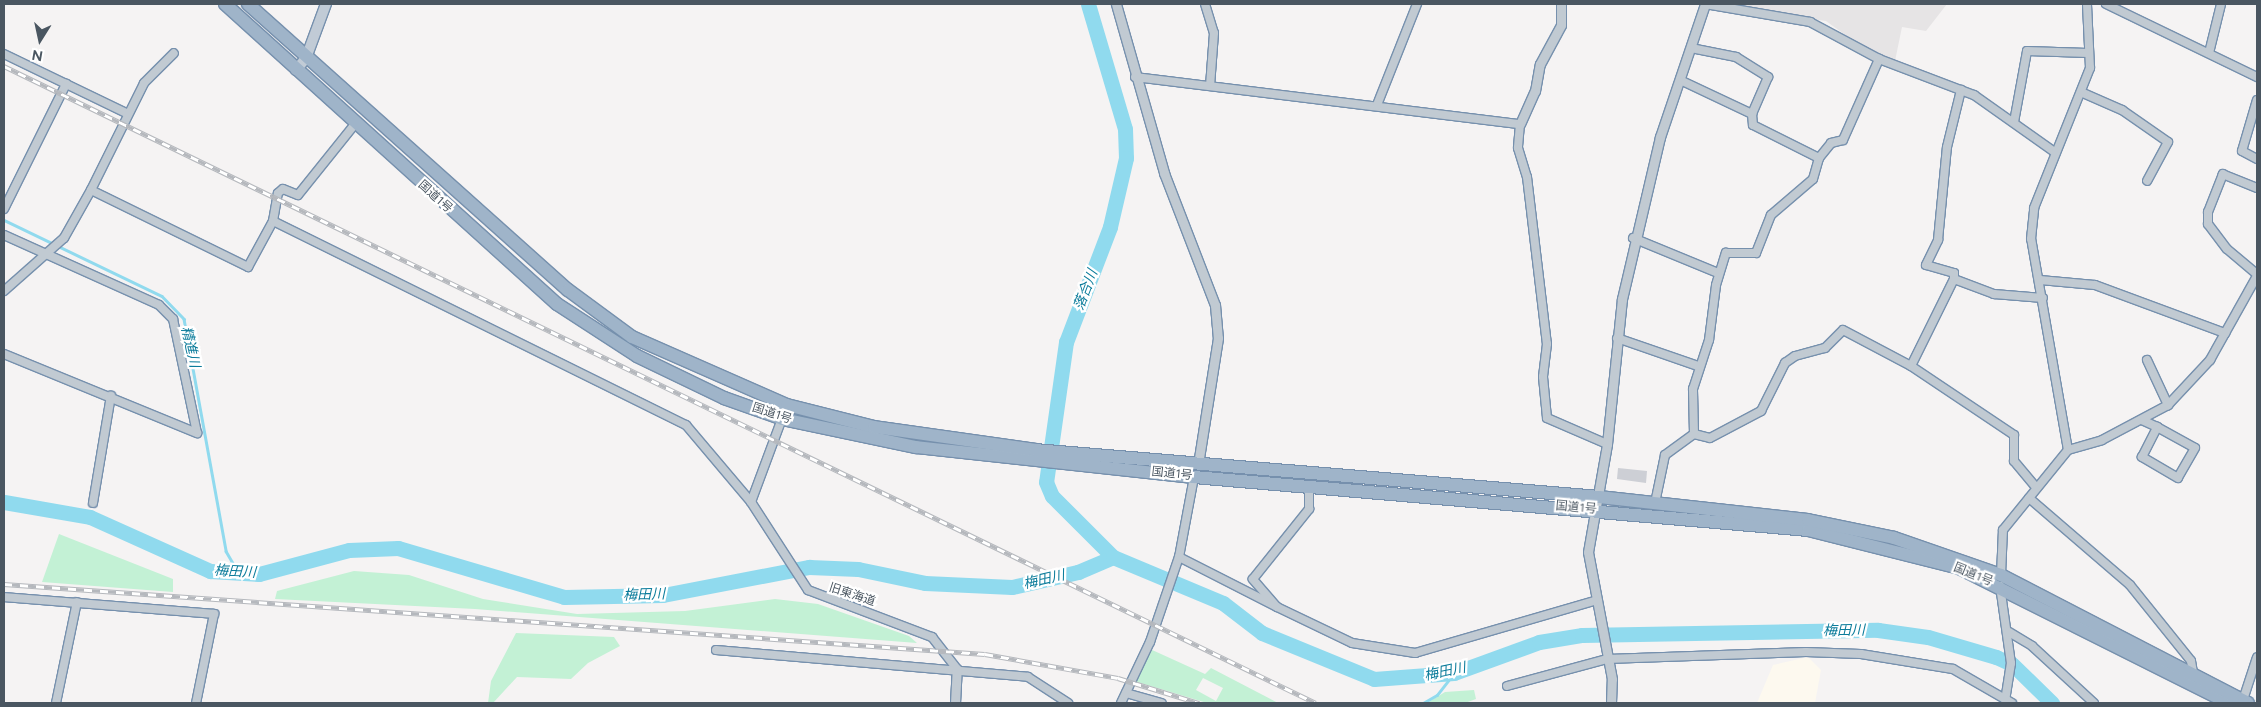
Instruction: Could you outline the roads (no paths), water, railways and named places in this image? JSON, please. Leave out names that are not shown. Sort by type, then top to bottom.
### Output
[{"type":"highway","name":"国道1号","points":[[225,4],[496,253],[613,343],[724,398],[783,419],[916,447],[1035,455],[1194,477],[1595,510],[1808,530],[1896,550],[2001,580],[2229,703]]},
{"type":"highway","name":"国道1号","points":[[248,4],[508,240],[632,337],[787,405],[874,427],[1035,455]]},
{"type":"highway","name":"国道1号","points":[[1062,458],[1198,464],[1598,497],[1818,522],[1894,538],[2001,580],[2193,672],[2244,702]]},
{"type":"main road","points":[[296,70],[306,58],[326,4]]},
{"type":"street","points":[[1116,4],[1135,77],[1164,173],[1215,305],[1218,338],[1198,464]]},
{"type":"street","points":[[1205,4],[1214,34],[1210,86]]},
{"type":"street","points":[[1377,105],[1417,4]]},
{"type":"street","points":[[1561,4],[1561,25],[1540,64],[1535,92],[1520,124],[1518,148],[1527,177],[1547,344],[1544,377],[1547,418],[1607,444]]},
{"type":"street","points":[[1611,703],[1607,656],[1588,552],[1607,444],[1618,338],[1633,238],[1680,80],[1705,4],[1810,22],[1878,59],[1962,90],[2014,122],[2056,152]]},
{"type":"street","points":[[2068,450],[2040,280],[2031,240],[2034,208],[2056,152],[2083,92],[2090,68],[2088,53],[2088,4]]},
{"type":"street","points":[[2106,4],[2257,77]]},
{"type":"street","points":[[2208,53],[2221,4]]},
{"type":"street","points":[[1691,48],[1736,57],[1768,77],[1752,114],[1753,125],[1820,158]]},
{"type":"street","points":[[2014,122],[2027,51],[2088,53]]},
{"type":"street","points":[[4,291],[49,255],[64,238],[91,190],[126,113],[144,83],[174,53]]},
{"type":"street","points":[[4,54],[126,113]]},
{"type":"street","points":[[1694,434],[1692,389],[1698,366],[1709,340],[1718,273],[1726,252],[1756,253],[1772,215],[1813,179],[1820,158],[1831,143],[1843,140],[1878,59]]},
{"type":"street","points":[[1135,77],[1377,105],[1520,124]]},
{"type":"street","points":[[1680,80],[1752,114]]},
{"type":"street","points":[[4,209],[66,84]]},
{"type":"street","points":[[1911,366],[1954,279],[1954,273],[1926,265],[1938,240],[1947,147],[1962,90]]},
{"type":"street","points":[[2083,92],[2122,110],[2168,142],[2147,182]]},
{"type":"street","points":[[2257,100],[2242,151],[2257,159]]},
{"type":"street","points":[[91,190],[248,267],[273,221],[278,193],[283,189],[298,195],[355,124]]},
{"type":"street","points":[[1507,686],[1607,656],[1740,653],[1861,654],[1953,669],[2007,699],[2009,634],[2001,580],[2003,530],[2068,450],[2142,420],[2168,405],[2210,360],[2257,275],[2227,249],[2208,224],[2208,212],[2223,174],[2257,188]]},
{"type":"street","name":"旧東海道","points":[[273,221],[686,425],[751,502],[808,590],[932,637],[958,669]]},
{"type":"street","points":[[4,235],[159,306],[173,319],[196,432],[111,395],[4,354]]},
{"type":"street","points":[[1633,238],[1718,273]]},
{"type":"street","points":[[1954,279],[1994,294],[2043,298]]},
{"type":"street","points":[[2040,280],[2096,284],[2225,333]]},
{"type":"street","points":[[1655,503],[1665,455],[1694,434],[1710,438],[1761,411],[1785,364],[1795,356],[1825,348],[1837,332],[1858,336],[1911,366],[2014,435],[2014,460],[2037,488]]},
{"type":"street","points":[[1618,338],[1698,366]]},
{"type":"street","points":[[2148,360],[2168,405]]},
{"type":"street","points":[[93,503],[111,395]]},
{"type":"street","points":[[751,502],[787,405]]},
{"type":"street","points":[[2142,420],[2157,427],[2195,448],[2178,478],[2142,457],[2157,427]]},
{"type":"street","points":[[1121,703],[1162,610],[1178,558],[1194,477]]},
{"type":"street","points":[[1277,607],[1253,579],[1309,509],[1309,486]]},
{"type":"street","points":[[2029,498],[2130,585],[2191,661],[2193,672]]},
{"type":"street","points":[[1178,558],[1352,643],[1415,653],[1598,604]]},
{"type":"street","points":[[4,597],[214,614],[196,703]]},
{"type":"street","points":[[56,703],[77,602]]},
{"type":"street","points":[[2009,634],[2032,646],[2094,703]]},
{"type":"street","points":[[716,650],[958,669],[1028,677],[1068,703]]},
{"type":"street","points":[[2244,702],[2257,657]]},
{"type":"street","points":[[955,703],[958,669]]},
{"type":"street","points":[[1126,693],[1162,703]]},
{"type":"waterway","name":"落合川","points":[[1088,4],[1125,129],[1126,158],[1110,227],[1066,342],[1046,482],[1052,496],[1113,557]]},
{"type":"waterway","name":"精進川","points":[[4,220],[162,296],[184,319],[226,551],[240,575]]},
{"type":"waterway","name":"梅田川","points":[[4,502],[90,517],[210,571],[259,574],[349,550],[398,548],[564,597],[663,595],[809,567],[858,569],[925,583],[1012,587],[1078,572],[1113,557],[1223,603],[1262,633],[1374,679],[1454,673],[1539,642],[1582,635],[1878,630],[1928,637],[1996,657],[2012,664],[2052,703]]},
{"type":"waterway","points":[[1423,703],[1437,695],[1454,673]]},
{"type":"railway","points":[[4,66],[1316,703]]},
{"type":"railway","points":[[4,584],[985,654],[1118,678],[1199,703]]}]
